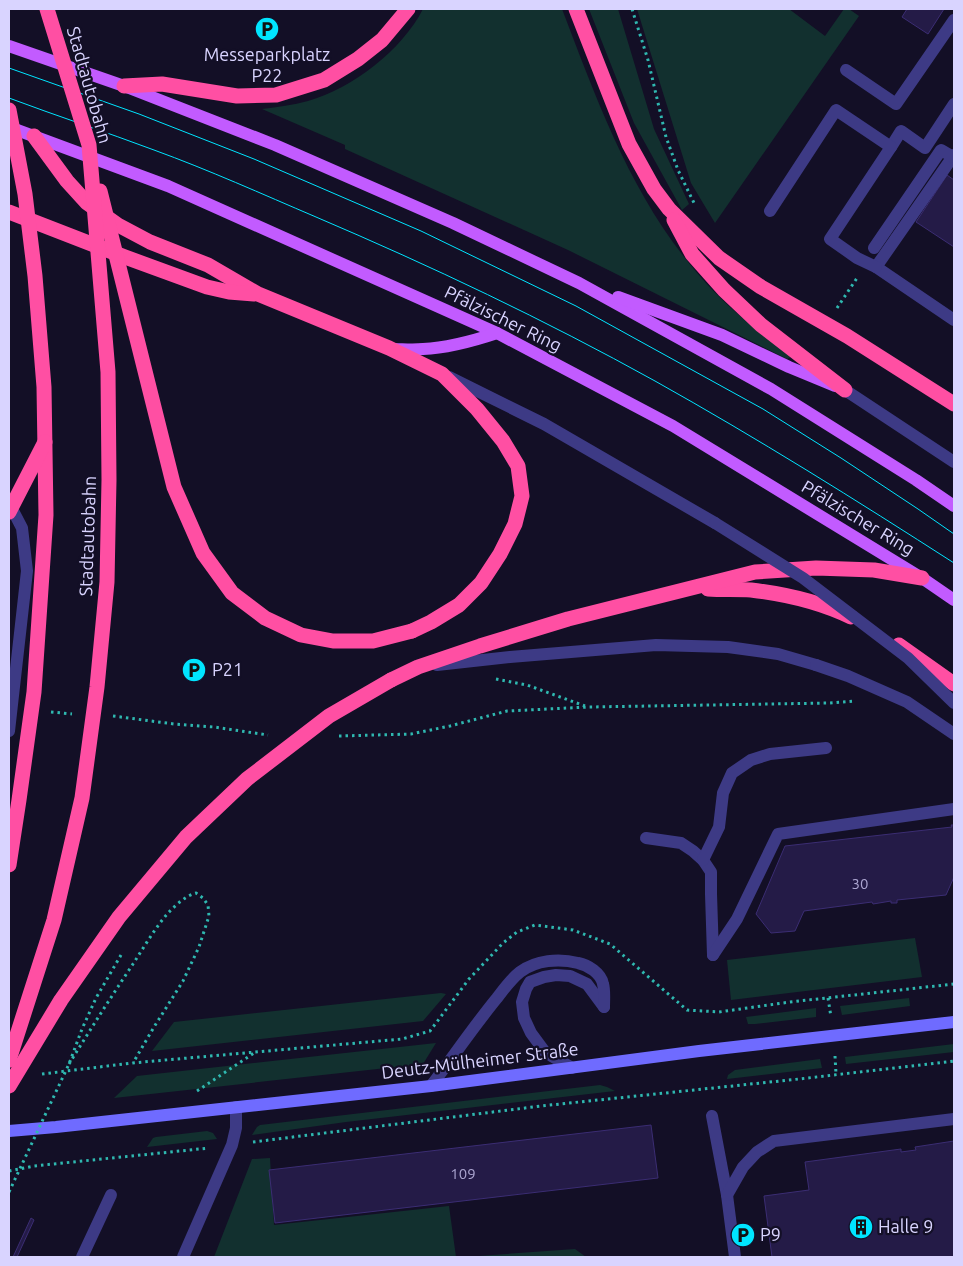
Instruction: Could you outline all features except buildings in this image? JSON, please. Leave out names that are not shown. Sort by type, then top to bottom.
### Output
[{"type":"highway","name":"Stadtautobahn","points":[[9,1060],[54,920],[82,798],[97,687],[107,582],[108,372],[89,145],[47,9]]},
{"type":"highway","points":[[124,86],[162,84],[237,96],[276,94],[324,80],[358,59],[382,40],[408,9]]},
{"type":"highway","points":[[576,9],[629,144],[654,188],[669,209],[692,254],[724,290],[761,325],[845,390]]},
{"type":"highway","points":[[9,110],[25,194],[36,276],[46,441],[46,515],[34,692],[9,865]]},
{"type":"highway","points":[[34,136],[67,181],[87,203],[118,225],[150,242],[208,265],[258,294],[389,348],[442,374],[477,409],[504,441],[518,466],[522,496],[515,524],[500,554],[481,583],[459,605],[412,631],[373,641],[333,641],[301,635],[265,618],[232,593],[203,553],[174,487],[89,145]]},
{"type":"highway","points":[[669,209],[719,258],[762,287],[846,336],[954,404]]},
{"type":"highway","points":[[9,212],[125,258],[207,287],[230,292],[258,294]]},
{"type":"highway","points":[[9,512],[46,441]]},
{"type":"highway","points":[[9,1086],[61,1000],[119,917],[186,837],[247,779],[329,716],[391,680],[418,667],[568,618],[755,572],[816,568],[874,570],[922,578]]},
{"type":"highway","points":[[687,589],[750,590],[795,598],[834,609],[881,632],[954,684]]},
{"type":"main road","points":[[9,46],[124,86],[275,145],[453,223],[579,283],[771,389],[954,506]]},
{"type":"main road","name":"Pfälzischer Ring","points":[[9,127],[168,186],[497,333],[673,426],[922,578],[954,600]]},
{"type":"main road","points":[[579,283],[722,336],[845,390]]},
{"type":"main road","points":[[389,348],[424,349],[449,346],[470,342],[497,333]]},
{"type":"street","name":"Deutz-Mülheimer Straße","points":[[9,1131],[431,1086],[698,1051],[954,1022]]},
{"type":"lane","points":[[846,70],[896,104],[954,20]]},
{"type":"lane","points":[[954,104],[925,148],[901,131],[830,239],[954,320]]},
{"type":"lane","points":[[770,211],[836,110],[891,147]]},
{"type":"lane","points":[[874,248],[941,150],[953,156],[876,268]]},
{"type":"lane","points":[[442,374],[544,424],[715,522],[803,578],[908,658],[954,703]]},
{"type":"lane","points":[[845,390],[954,462]]},
{"type":"lane","points":[[9,503],[22,528],[27,571],[9,730]]},
{"type":"lane","points":[[418,667],[656,644],[728,647],[778,654],[848,676],[907,702],[954,734]]},
{"type":"lane","points":[[703,860],[719,827],[724,793],[732,773],[751,760],[770,754],[826,748]]},
{"type":"lane","points":[[646,838],[681,843],[703,860],[711,872],[714,954],[737,919],[778,834],[954,808]]},
{"type":"lane","points":[[431,1086],[512,979],[521,971],[537,964],[554,960],[583,964],[594,970],[603,984],[604,1006],[587,984],[570,976],[556,975],[544,977],[530,982],[526,989],[522,1002],[524,1018],[531,1033],[544,1052],[572,1068]]},
{"type":"lane","points":[[183,1257],[232,1145],[236,1128],[236,1107]]},
{"type":"lane","points":[[712,1116],[727,1195],[736,1257]]},
{"type":"lane","points":[[727,1195],[743,1167],[757,1152],[774,1141],[954,1119]]},
{"type":"lane","points":[[82,1257],[111,1195]]},
{"type":"path","points":[[490,678],[527,685],[589,707]]},
{"type":"path","points":[[330,736],[410,734],[507,711],[589,707],[820,704],[858,701]]},
{"type":"path","points":[[49,712],[76,714]]},
{"type":"path","points":[[104,716],[214,727],[271,736]]},
{"type":"path","points":[[69,1064],[108,1002],[168,914],[179,902],[189,895],[196,893],[208,905],[209,916],[199,947],[182,981],[132,1063]]},
{"type":"path","points":[[9,1192],[69,1064],[96,998],[124,948]]},
{"type":"path","points":[[719,1012],[954,984]]},
{"type":"path","points":[[35,1075],[132,1063],[255,1052],[196,1091]]},
{"type":"path","points":[[9,1171],[34,1166],[232,1145],[532,1107],[954,1061]]},
{"type":"green space","points":[[423,9],[562,9],[618,148],[635,181],[674,244],[719,297],[791,357],[787,359],[568,250],[345,149],[345,145],[262,109],[308,101],[342,87],[359,77],[389,53],[414,24]]},
{"type":"green space","points":[[589,9],[618,9],[654,129],[689,204],[682,210],[634,123]]},
{"type":"green space","points":[[637,9],[789,9],[825,36],[844,9],[849,9],[859,16],[715,223],[691,183]]},
{"type":"green space","points":[[915,938],[922,977],[731,1000],[727,960]]},
{"type":"green space","points":[[441,993],[446,994],[423,1021],[152,1051],[174,1022]]},
{"type":"green space","points":[[909,998],[910,1006],[842,1015],[840,1006]]},
{"type":"green space","points":[[816,1008],[816,1017],[748,1024],[746,1017]]},
{"type":"green space","points":[[436,1043],[423,1064],[114,1098],[137,1076]]},
{"type":"green space","points":[[954,1044],[954,1052],[846,1064],[845,1057]]},
{"type":"green space","points":[[820,1059],[822,1068],[727,1079],[728,1075],[735,1070]]},
{"type":"green space","points":[[600,1085],[615,1091],[346,1122],[252,1135],[260,1125]]},
{"type":"green space","points":[[207,1131],[213,1133],[217,1139],[147,1147],[153,1138],[156,1137]]},
{"type":"green space","points":[[270,1158],[274,1225],[449,1206],[456,1257],[214,1257],[252,1159]]},
{"type":"green space","points":[[575,1249],[586,1257],[465,1257]]},
{"type":"tram line","points":[[9,68],[139,114],[254,159],[421,231],[576,306],[763,409],[841,458],[954,534]]},
{"type":"tram line","points":[[9,98],[136,143],[215,174],[402,255],[530,315],[614,358],[731,425],[954,563]]},
{"type":"place","name":"Messeparkplatz P22","points":[[267,29]]},
{"type":"place","name":"P21","points":[[194,670]]},
{"type":"place","name":"Halle 9","points":[[861,1227]]},
{"type":"place","name":"P9","points":[[743,1235]]}]
